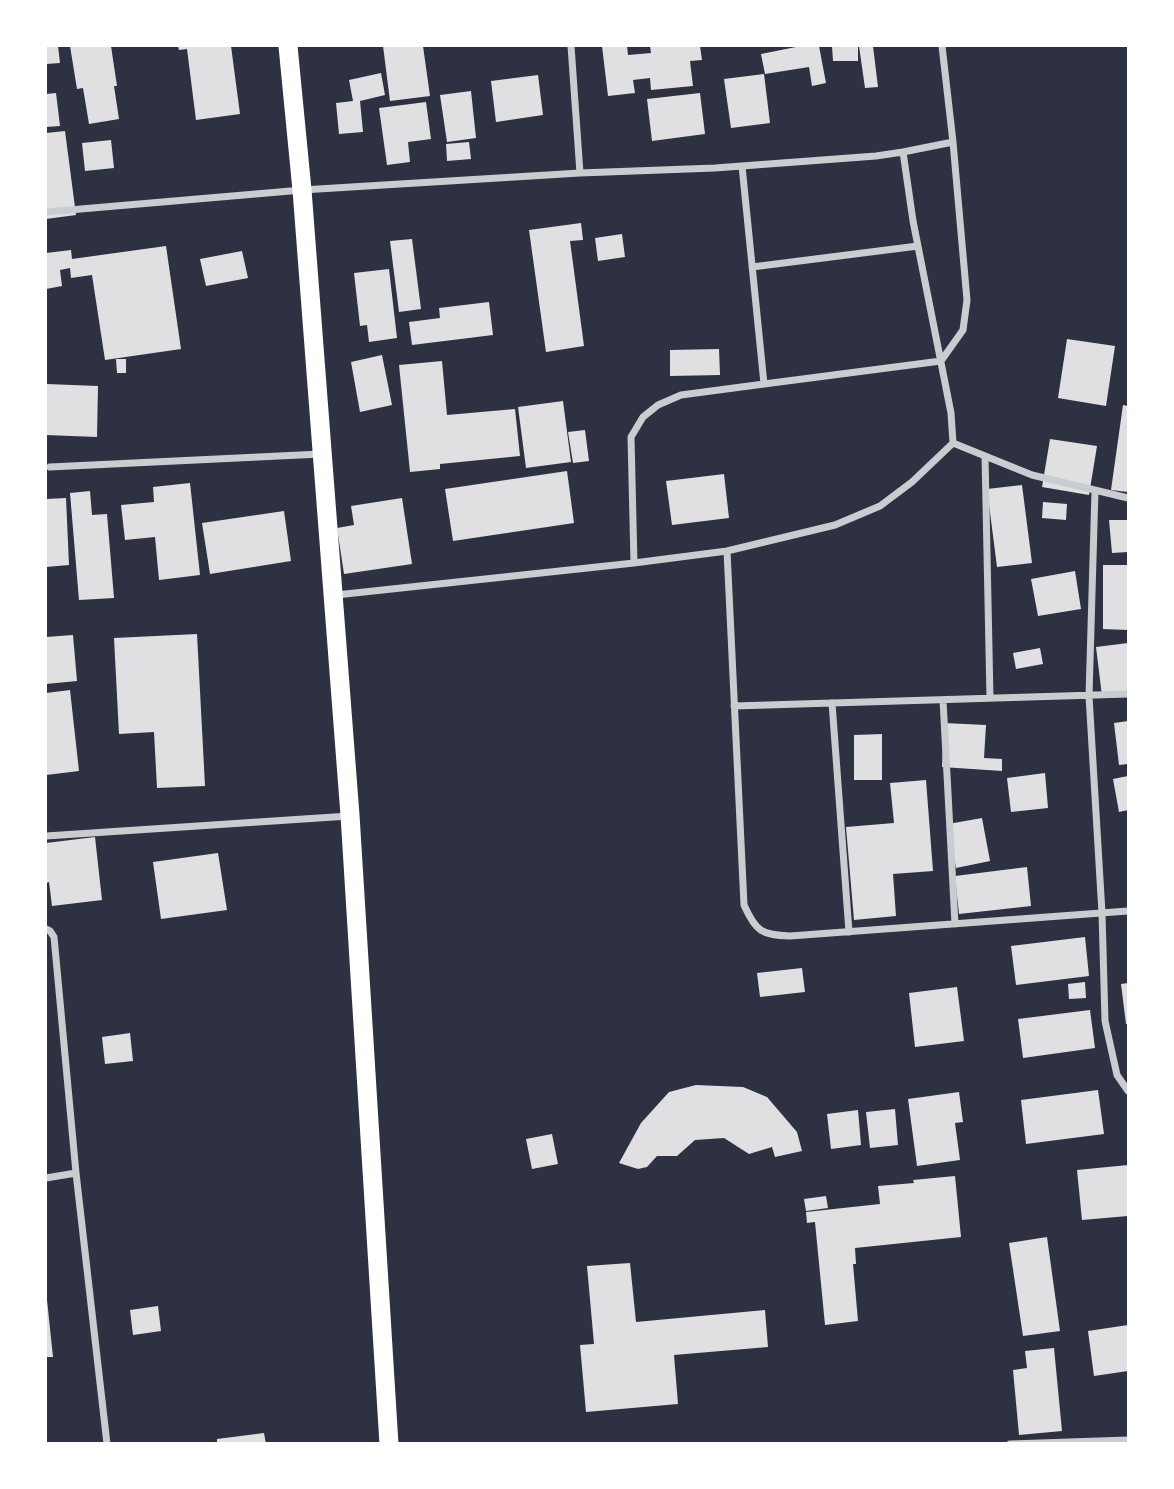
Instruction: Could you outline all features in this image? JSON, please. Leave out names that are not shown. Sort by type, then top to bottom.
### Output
[{"type":"highway","points":[[288,46],[302,190],[350,816],[389,1444]]},
{"type":"street","points":[[571,46],[580,173]]},
{"type":"street","points":[[634,563],[631,437],[643,418],[658,405],[681,396],[941,361],[963,330],[967,300],[942,46]]},
{"type":"street","points":[[46,212],[302,190],[876,156],[953,142]]},
{"type":"street","points":[[903,152],[918,246],[951,412],[953,443]]},
{"type":"street","points":[[742,166],[764,384]]},
{"type":"street","points":[[752,267],[918,246]]},
{"type":"street","points":[[953,443],[1032,475],[1129,498]]},
{"type":"street","points":[[332,595],[727,551],[835,525],[880,506],[912,482],[953,443]]},
{"type":"street","points":[[50,467],[321,454]]},
{"type":"street","points":[[985,456],[990,698]]},
{"type":"street","points":[[1095,491],[1088,696],[1102,913],[1105,1021],[1117,1075],[1129,1091]]},
{"type":"street","points":[[727,551],[744,905],[752,923],[768,935],[790,936],[1129,911]]},
{"type":"street","points":[[734,706],[1129,694]]},
{"type":"street","points":[[943,700],[955,924]]},
{"type":"street","points":[[832,703],[849,932]]},
{"type":"street","points":[[46,836],[350,816]]},
{"type":"street","points":[[46,929],[54,937],[76,1173],[107,1444]]},
{"type":"street","points":[[46,1178],[76,1173]]},
{"type":"street","points":[[1010,1444],[1129,1440]]},
{"type":"building","points":[[46,46],[58,46],[60,63],[46,64]]},
{"type":"building","points":[[70,46],[111,46],[119,119],[89,124],[83,88],[77,89]]},
{"type":"building","points":[[178,46],[231,46],[240,114],[196,120],[187,49],[179,50]]},
{"type":"building","points":[[383,46],[423,46],[430,96],[390,101]]},
{"type":"building","points":[[602,46],[627,46],[628,55],[651,53],[650,46],[700,46],[702,60],[690,61],[693,86],[651,90],[650,78],[633,80],[635,93],[608,96]]},
{"type":"building","points":[[801,46],[819,46],[826,83],[812,86],[809,67],[765,74],[761,54]]},
{"type":"building","points":[[832,46],[858,46],[858,61],[833,61]]},
{"type":"building","points":[[859,46],[873,46],[878,87],[865,88]]},
{"type":"building","points":[[381,73],[385,95],[360,101],[363,132],[339,134],[336,103],[353,101],[349,80]]},
{"type":"building","points":[[764,74],[770,123],[731,128],[724,79]]},
{"type":"building","points":[[538,75],[543,115],[496,122],[491,81]]},
{"type":"building","points":[[471,91],[476,138],[447,142],[440,95]]},
{"type":"building","points":[[56,93],[60,126],[46,127],[46,94]]},
{"type":"building","points":[[700,93],[705,134],[652,141],[647,99]]},
{"type":"building","points":[[426,102],[431,139],[408,142],[410,162],[387,165],[379,108]]},
{"type":"building","points":[[65,131],[76,215],[46,219],[46,133]]},
{"type":"building","points":[[111,140],[114,168],[85,171],[82,143]]},
{"type":"building","points":[[469,142],[471,159],[447,161],[446,144]]},
{"type":"building","points":[[581,223],[583,240],[570,241],[584,346],[546,352],[529,230]]},
{"type":"building","points":[[622,234],[625,257],[598,261],[595,238]]},
{"type":"building","points":[[412,239],[421,309],[399,312],[390,241]]},
{"type":"building","points":[[166,246],[181,349],[105,360],[92,275],[71,278],[70,268],[60,270],[62,286],[46,289],[46,253],[71,250],[72,259]]},
{"type":"building","points":[[242,251],[248,278],[206,286],[200,259]]},
{"type":"building","points":[[389,269],[397,338],[369,342],[367,325],[360,326],[354,273]]},
{"type":"building","points":[[489,302],[493,335],[412,345],[409,322],[440,318],[439,308]]},
{"type":"building","points":[[1067,339],[1115,346],[1106,406],[1058,398]]},
{"type":"building","points":[[719,349],[720,375],[670,376],[670,350]]},
{"type":"building","points":[[382,355],[392,405],[360,412],[351,362]]},
{"type":"building","points":[[116,359],[126,359],[126,373],[117,373]]},
{"type":"building","points":[[442,361],[447,415],[515,409],[520,456],[440,464],[440,469],[410,472],[399,365]]},
{"type":"building","points":[[46,384],[98,386],[97,437],[46,435]]},
{"type":"building","points":[[563,401],[571,462],[526,468],[518,407]]},
{"type":"building","points":[[1123,405],[1128,406],[1128,492],[1111,490]]},
{"type":"building","points":[[585,430],[589,461],[573,463],[568,432]]},
{"type":"building","points":[[1050,439],[1097,446],[1089,495],[1042,487]]},
{"type":"building","points":[[567,471],[574,523],[453,541],[445,489]]},
{"type":"building","points":[[724,474],[729,518],[672,525],[666,481]]},
{"type":"building","points":[[190,483],[200,575],[159,580],[155,537],[125,540],[121,505],[154,502],[153,487]]},
{"type":"building","points":[[1022,485],[1032,563],[997,567],[987,489]]},
{"type":"building","points":[[90,491],[92,515],[107,514],[114,598],[79,600],[70,493]]},
{"type":"building","points":[[66,498],[69,565],[46,567],[46,499]]},
{"type":"building","points":[[402,498],[412,564],[344,574],[337,528],[354,525],[351,506]]},
{"type":"building","points":[[1043,502],[1067,504],[1066,520],[1042,518]]},
{"type":"building","points":[[284,511],[291,561],[210,574],[202,523]]},
{"type":"building","points":[[1109,520],[1128,520],[1128,552],[1112,553]]},
{"type":"building","points":[[1103,565],[1128,565],[1128,630],[1103,629]]},
{"type":"building","points":[[1075,571],[1081,609],[1038,616],[1031,579]]},
{"type":"building","points":[[197,634],[205,786],[157,788],[154,732],[119,734],[114,638]]},
{"type":"building","points":[[73,635],[77,681],[46,684],[46,637]]},
{"type":"building","points":[[1128,643],[1128,693],[1102,696],[1096,647]]},
{"type":"building","points":[[1040,648],[1043,664],[1016,669],[1013,653]]},
{"type":"building","points":[[70,690],[79,771],[46,775],[46,693]]},
{"type":"building","points":[[1128,721],[1128,764],[1119,765],[1114,723]]},
{"type":"building","points":[[944,723],[986,725],[984,758],[1002,759],[1002,771],[942,767]]},
{"type":"building","points":[[882,734],[882,780],[854,780],[854,735]]},
{"type":"building","points":[[1045,773],[1048,808],[1011,812],[1007,778]]},
{"type":"building","points":[[1128,776],[1128,810],[1119,812],[1113,779]]},
{"type":"building","points":[[926,780],[933,871],[893,874],[896,916],[854,920],[846,827],[894,823],[890,783]]},
{"type":"building","points":[[982,818],[990,861],[956,868],[948,824]]},
{"type":"building","points":[[95,837],[102,900],[52,906],[49,882],[46,883],[46,843]]},
{"type":"building","points":[[218,853],[227,910],[161,919],[153,862]]},
{"type":"building","points":[[1027,867],[1031,906],[959,914],[955,876]]},
{"type":"building","points":[[1085,937],[1089,976],[1016,985],[1011,946]]},
{"type":"building","points":[[802,968],[805,992],[760,997],[757,973]]},
{"type":"building","points":[[1085,982],[1086,998],[1069,999],[1068,984]]},
{"type":"building","points":[[1128,983],[1128,1024],[1126,1024],[1121,984]]},
{"type":"building","points":[[957,987],[964,1041],[915,1047],[909,993]]},
{"type":"building","points":[[1090,1010],[1095,1048],[1023,1058],[1018,1019]]},
{"type":"building","points":[[130,1033],[133,1061],[105,1064],[102,1037]]},
{"type":"building","points":[[696,1085],[743,1087],[767,1097],[797,1132],[802,1151],[775,1157],[772,1147],[749,1154],[724,1138],[695,1140],[677,1156],[657,1156],[647,1167],[638,1169],[619,1163],[641,1123],[669,1092]]},
{"type":"building","points":[[1098,1090],[1104,1134],[1026,1144],[1021,1100]]},
{"type":"building","points":[[959,1092],[963,1122],[955,1123],[960,1160],[917,1166],[908,1099]]},
{"type":"building","points":[[895,1109],[898,1145],[870,1148],[866,1112]]},
{"type":"building","points":[[858,1110],[861,1145],[831,1149],[827,1114]]},
{"type":"building","points":[[552,1134],[558,1164],[532,1169],[526,1139]]},
{"type":"building","points":[[1128,1165],[1128,1216],[1082,1220],[1077,1170]]},
{"type":"building","points":[[955,1176],[961,1237],[855,1248],[856,1264],[853,1264],[858,1321],[825,1325],[815,1222],[807,1223],[806,1212],[880,1204],[878,1186]]},
{"type":"building","points":[[826,1196],[828,1208],[806,1211],[804,1199]]},
{"type":"building","points":[[1047,1237],[1060,1331],[1023,1336],[1009,1243]]},
{"type":"building","points":[[630,1263],[636,1322],[765,1310],[768,1347],[674,1355],[678,1404],[586,1412],[580,1345],[594,1344],[587,1266]]},
{"type":"building","points":[[47,1300],[53,1357],[46,1357]]},
{"type":"building","points":[[158,1306],[161,1331],[133,1335],[130,1310]]},
{"type":"building","points":[[1128,1325],[1128,1371],[1094,1376],[1088,1331]]},
{"type":"building","points":[[1054,1348],[1062,1431],[1019,1435],[1013,1370],[1027,1368],[1025,1351]]},
{"type":"building","points":[[264,1433],[266,1444],[217,1444],[217,1439]]}]
